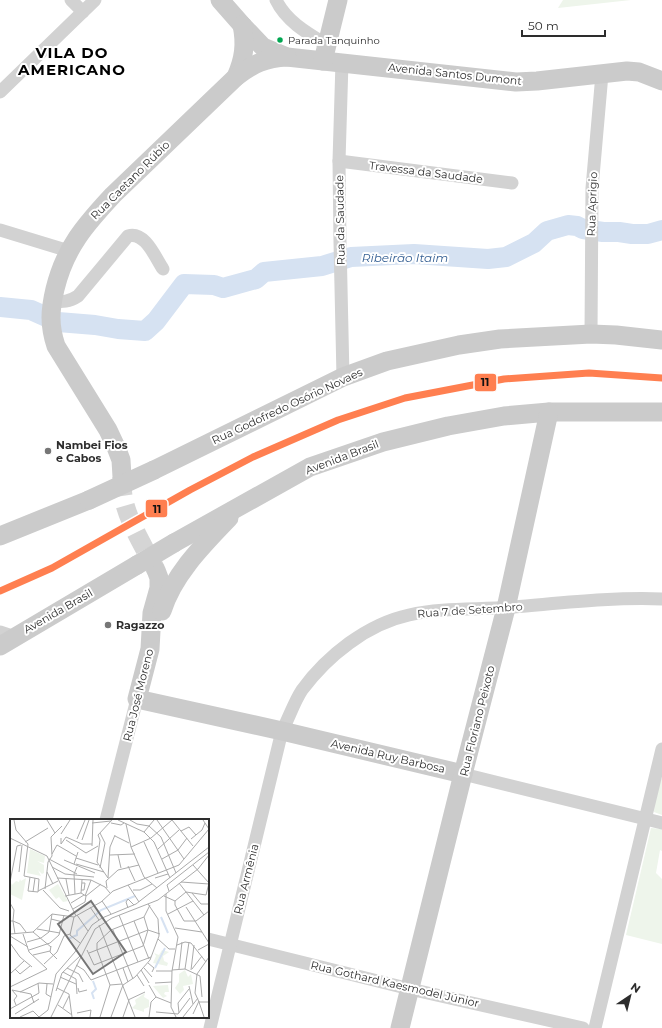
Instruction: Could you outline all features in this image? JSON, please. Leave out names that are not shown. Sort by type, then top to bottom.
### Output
[{"type":"main road","points":[[220,0],[263,47],[287,57]]},
{"type":"main road","points":[[325,53],[338,0]]},
{"type":"main road","name":"Rua Caetano Rúbio","points":[[236,77],[244,57],[245,49],[242,25]]},
{"type":"main road","name":"Avenida Santos Dumont","points":[[287,57],[325,53],[342,62],[516,82],[633,71],[662,81]]},
{"type":"main road","name":"Rua Caetano Rúbio","points":[[122,477],[121,460],[108,430],[56,346],[52,333],[51,310],[60,270],[69,251],[88,222],[112,195],[236,77],[247,68],[260,62],[273,58],[287,57]]},
{"type":"main road","name":"Rua Godofredo Osório Novaes","points":[[0,536],[89,500],[154,470],[343,377],[387,361],[459,345],[500,339],[591,334],[662,340]]},
{"type":"main road","name":"Avenida Brasil","points":[[5,638],[137,565],[241,505],[310,468],[383,442],[448,426],[504,416],[549,412],[662,412]]},
{"type":"main road","name":"Rua Floriano Peixoto","points":[[400,1028],[506,608],[549,412]]},
{"type":"main road","points":[[150,648],[165,600],[173,587],[188,564],[241,505]]},
{"type":"main road","name":"Rua José Moreno","points":[[137,699],[150,648],[152,613],[159,588],[159,578],[156,570]]},
{"type":"main road","name":"Avenida Ruy Barbosa","points":[[137,699],[282,731],[463,774]]},
{"type":"street","points":[[71,0],[83,12]]},
{"type":"street","points":[[0,92],[95,0]]},
{"type":"street","points":[[276,0],[279,7],[292,21],[308,34],[325,53]]},
{"type":"street","name":"Rua da Saudade","points":[[342,62],[339,161],[343,377]]},
{"type":"street","name":"Rua Aprigio","points":[[591,334],[592,188],[602,74]]},
{"type":"street","name":"Travessa da Saudade","points":[[339,161],[512,183]]},
{"type":"street","points":[[0,230],[69,251]]},
{"type":"street","points":[[51,310],[64,302],[71,301],[78,296],[128,236],[138,236],[145,242],[163,269]]},
{"type":"street","name":"Rua 7 de Setembro","points":[[282,731],[302,691],[326,662],[352,640],[378,626],[408,615],[440,611],[506,608],[634,598],[662,598]]},
{"type":"street","name":"Rua José Moreno","points":[[106,819],[137,699]]},
{"type":"street","name":"Rua Armênia","points":[[210,1028],[282,731]]},
{"type":"street","points":[[595,1028],[662,750]]},
{"type":"street","name":"Avenida Ruy Barbosa","points":[[463,774],[662,823]]},
{"type":"street","name":"Rua Gothard Kaesmodel Júnior","points":[[209,939],[583,1028]]},
{"type":"shaded area","points":[[563,0],[631,0],[558,8]]},
{"type":"shaded area","points":[[662,777],[662,815],[654,812],[655,796]]},
{"type":"shaded area","points":[[651,828],[662,829],[662,851],[660,850],[656,873],[662,879],[662,944],[626,935]]},
{"type":"waterway","name":"Ribeirão Itaim","points":[[0,307],[31,310],[58,322],[145,331],[156,321],[184,284],[214,285],[223,288],[256,279],[264,272],[322,266],[351,257],[414,254],[488,259],[506,257],[534,243],[547,231],[568,225],[603,232],[632,234],[648,234],[662,230]]},
{"type":"tunnel","points":[[122,477],[123,496],[128,514],[136,533],[156,570]]},
{"type":"transit line","name":"11","points":[[0,591],[52,568],[190,490],[253,457],[338,420],[405,398],[504,379],[589,373],[662,378]]},
{"type":"place","name":"Parada Tanquinho","points":[[280,40]]},
{"type":"place","name":"Nambei Fios e Cabos","points":[[48,451]]},
{"type":"place","name":"Ragazzo","points":[[108,625]]},
{"type":"district","name":"VILA DO AMERICANO","points":[[72,60]]}]
